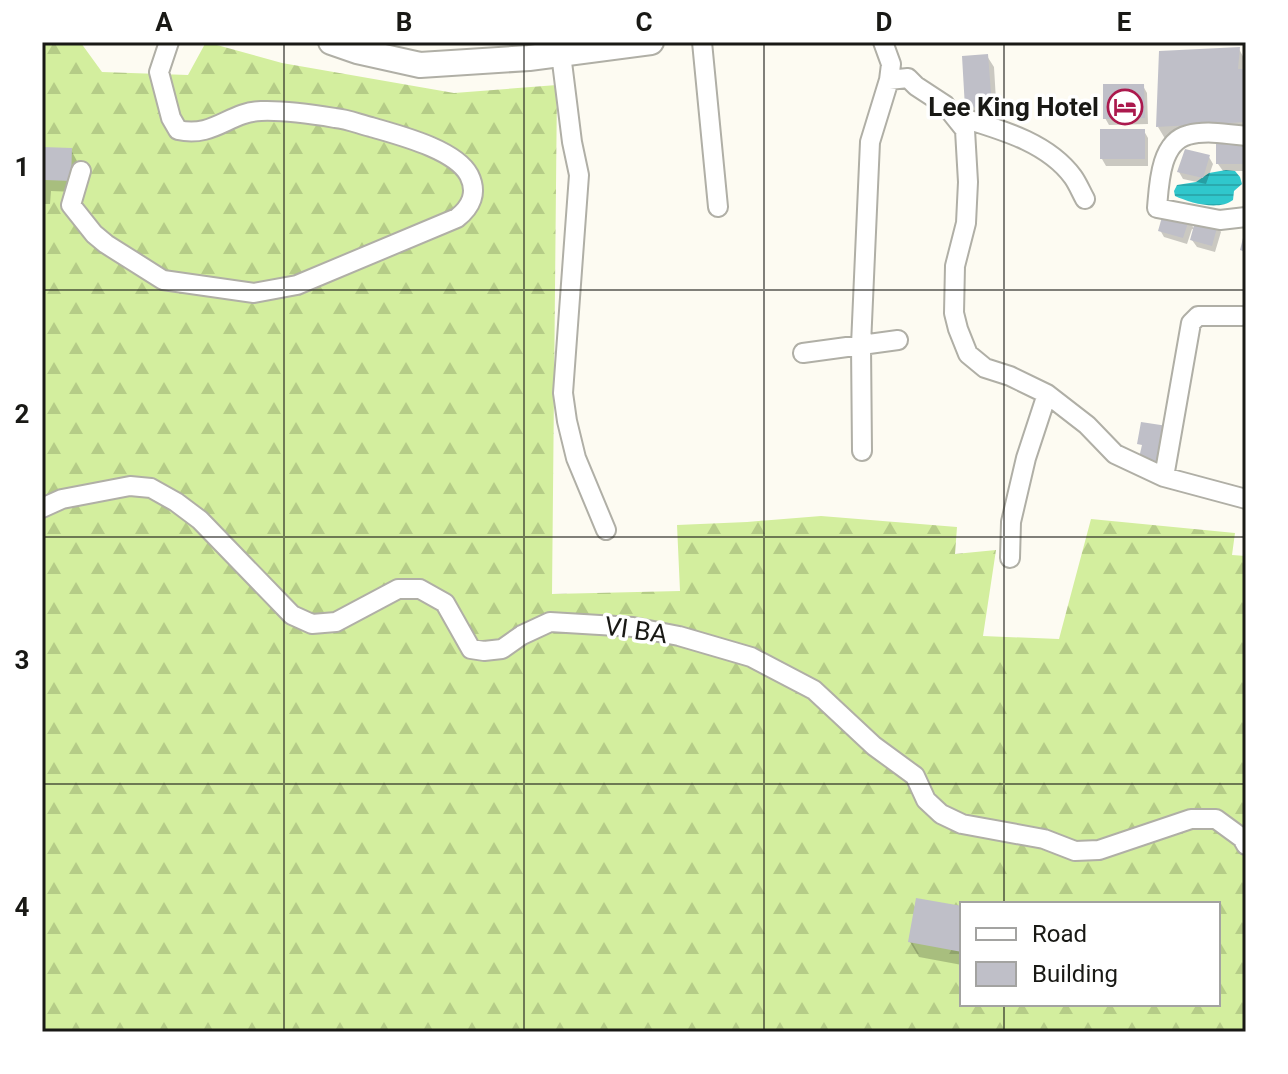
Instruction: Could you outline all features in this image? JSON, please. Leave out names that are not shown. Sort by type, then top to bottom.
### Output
[{"type":"main road","points":[[331,42],[420,65],[529,50],[561,54],[651,42]]},
{"type":"street","points":[[81,171],[71,205],[106,244],[163,280],[254,293],[297,285],[457,218],[468,209],[473,196],[470,177],[459,162],[423,143],[338,118],[259,111],[194,133],[178,130],[171,118],[159,72],[169,42]]},
{"type":"street","points":[[702,42],[718,207]]},
{"type":"street","points":[[862,451],[861,345],[870,142],[891,64],[883,42]]},
{"type":"street","points":[[561,54],[579,175],[563,393],[576,458],[606,530]]},
{"type":"street","points":[[889,80],[908,78],[945,105],[965,130],[968,182],[966,223],[955,266],[954,313],[968,354],[985,368],[1047,394],[1087,425],[1115,454],[1164,477],[1246,499]]},
{"type":"street","points":[[953,115],[1007,133],[1048,153],[1072,176],[1085,199]]},
{"type":"street","points":[[1246,136],[1216,133],[1185,135],[1170,148],[1162,164],[1157,208],[1220,220],[1246,217]]},
{"type":"street","points":[[1164,477],[1191,323],[1198,316],[1242,316]]},
{"type":"street","points":[[803,353],[898,340]]},
{"type":"street","points":[[1010,558],[1011,522],[1026,458],[1047,394]]},
{"type":"street","name":"VI BA","points":[[42,508],[62,499],[130,486],[151,488],[200,520],[292,615],[312,624],[336,622],[398,589],[420,589],[445,603],[471,649],[502,649],[550,622],[633,627],[679,636],[751,657],[814,690],[874,746],[915,776],[926,800],[941,814],[962,824],[1044,839],[1075,851],[1099,850],[1191,819],[1216,819],[1242,838],[1246,845]]},
{"type":"green space","points":[[42,42],[81,43],[102,72],[188,75],[206,42],[282,63],[454,93],[557,85],[552,594],[680,591],[677,525],[821,516],[957,527],[955,554],[996,550],[983,636],[1059,639],[1091,519],[1235,533],[1232,555],[1246,556],[1246,1032],[42,1032]]},
{"type":"water","points":[[1235,171],[1242,184],[1234,191],[1233,200],[1220,205],[1204,205],[1175,196],[1177,185],[1196,182],[1209,173]]},
{"type":"building","points":[[1240,47],[1238,69],[1246,69],[1246,122],[1156,127],[1159,51]]},
{"type":"building","points":[[988,54],[992,106],[965,108],[962,56]]},
{"type":"building","points":[[1103,84],[1144,84],[1145,118],[1103,119]]},
{"type":"building","points":[[1100,129],[1145,129],[1145,159],[1100,159]]},
{"type":"building","points":[[1216,140],[1244,140],[1244,164],[1216,164]]},
{"type":"building","points":[[42,147],[72,148],[71,181],[45,180],[45,194],[42,194]]},
{"type":"building","points":[[1185,149],[1210,155],[1203,178],[1177,172]]},
{"type":"building","points":[[1164,210],[1190,217],[1183,238],[1158,231]]},
{"type":"building","points":[[1196,218],[1218,224],[1212,246],[1190,240]]},
{"type":"building","points":[[1246,230],[1246,252],[1240,250]]},
{"type":"building","points":[[1141,422],[1174,427],[1167,467],[1138,462],[1142,445],[1137,444]]},
{"type":"building","points":[[916,898],[960,906],[960,952],[908,942]]},
{"type":"place","name":"Lee King Hotel","points":[[1125,107]]}]
